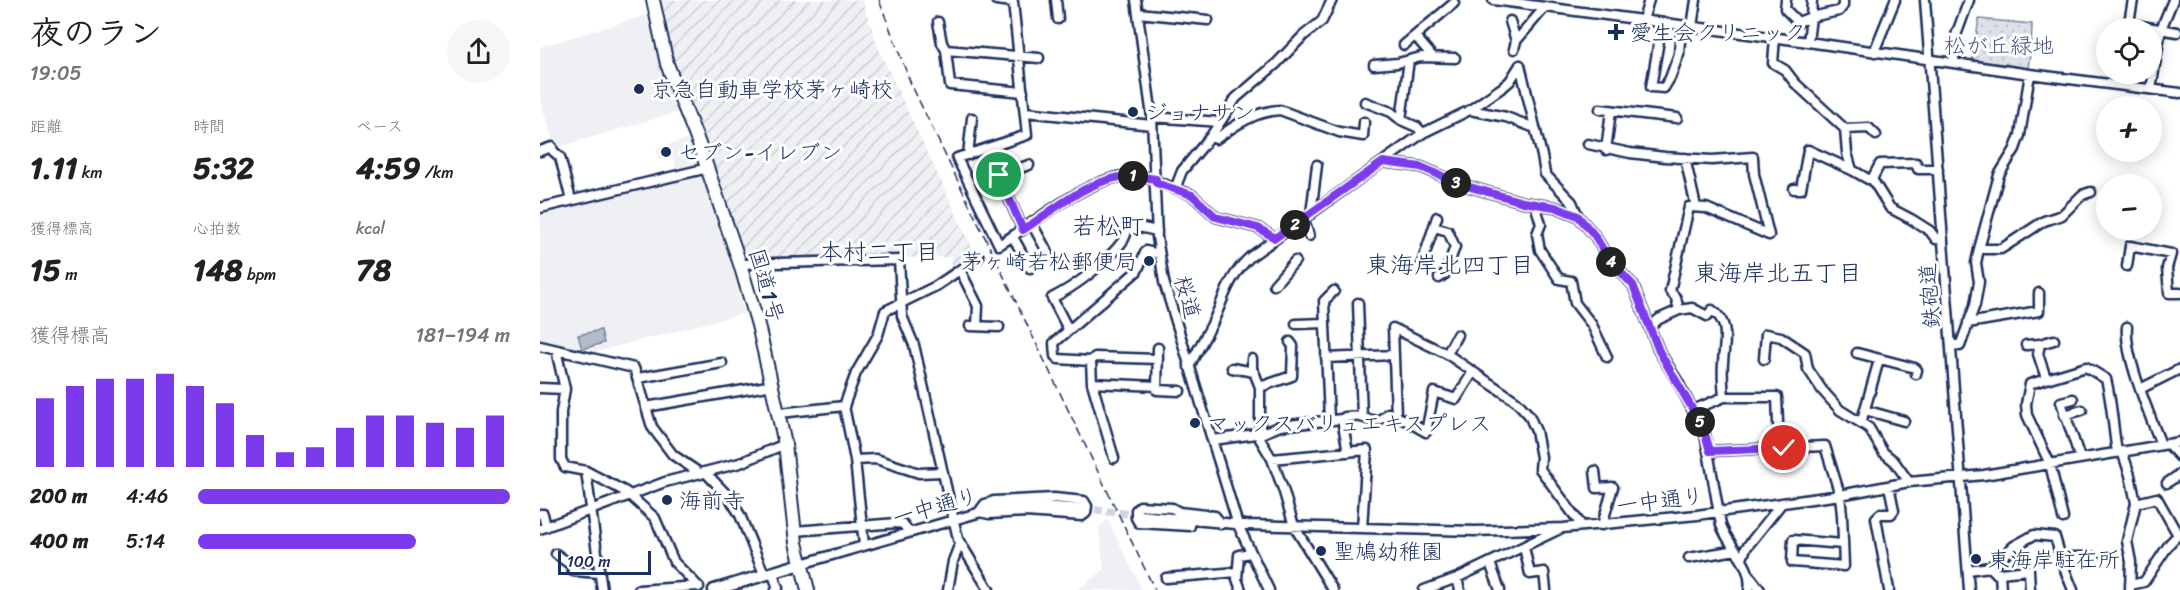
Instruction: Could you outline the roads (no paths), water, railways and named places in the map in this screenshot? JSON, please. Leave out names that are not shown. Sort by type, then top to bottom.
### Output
[{"type":"highway","name":"国道1号","points":[[653,0],[667,64],[708,168],[740,264],[773,385],[786,444],[795,531],[808,590]]},
{"type":"main road","points":[[714,590],[801,564]]},
{"type":"street","points":[[996,0],[1013,2],[1028,135],[957,158],[999,246],[1085,190],[1102,182],[1133,176],[1156,181],[1192,195],[1216,217],[1258,228],[1275,238]]},
{"type":"street","points":[[1056,0],[1058,19]]},
{"type":"street","name":"桜道","points":[[1136,0],[1152,121],[1157,231],[1164,282],[1213,440],[1229,524],[1251,554],[1269,590]]},
{"type":"street","points":[[1175,189],[1182,171],[1211,136],[1236,98],[1322,21],[1332,0]]},
{"type":"street","points":[[1493,0],[2180,93]]},
{"type":"street","points":[[1643,20],[1649,0]]},
{"type":"street","points":[[1692,27],[1696,0]]},
{"type":"street","points":[[1786,0],[1785,9],[1798,22],[1839,11],[1843,6],[1843,0]]},
{"type":"street","points":[[1808,42],[1812,0]]},
{"type":"street","points":[[1874,52],[1895,0]]},
{"type":"street","name":"鉄砲道","points":[[1926,0],[1969,590]]},
{"type":"street","points":[[1954,63],[1955,38],[1969,0]]},
{"type":"street","points":[[2130,18],[2133,0]]},
{"type":"street","points":[[2162,27],[2174,0]]},
{"type":"street","points":[[1404,45],[1454,3]]},
{"type":"street","points":[[1510,21],[1515,45],[1545,7]]},
{"type":"street","points":[[1138,13],[1208,20]]},
{"type":"street","points":[[938,22],[942,43],[946,50],[951,85],[1023,92]]},
{"type":"street","points":[[1662,23],[1651,87],[1664,88],[1670,78],[1679,54],[1681,26]]},
{"type":"street","points":[[2162,29],[2177,32]]},
{"type":"street","points":[[1415,36],[1433,57]]},
{"type":"street","points":[[1775,38],[1773,63],[1785,70],[1794,83],[1845,129],[1847,153],[1852,170]]},
{"type":"street","points":[[946,50],[1039,58]]},
{"type":"street","points":[[1374,65],[1398,63],[1421,57],[1455,58]]},
{"type":"street","points":[[1401,120],[1409,60]]},
{"type":"street","points":[[1189,367],[1211,326],[1228,284],[1242,264],[1423,133],[1470,110],[1503,87],[1510,81],[1520,65],[1545,174],[1572,202],[1578,216],[1595,236],[1610,261],[1633,285],[1664,361],[1678,382],[1705,434],[1710,451],[1718,512],[1725,537],[1742,559],[1760,590]]},
{"type":"street","points":[[1951,344],[1960,346],[1975,305],[1979,282],[1976,263],[1979,249],[1999,174],[2015,149],[2020,135],[2030,74]]},
{"type":"street","points":[[2151,89],[2152,84]]},
{"type":"street","points":[[1365,102],[1391,112],[1401,120],[1418,127],[1423,133]]},
{"type":"street","points":[[1600,109],[1677,118]]},
{"type":"street","points":[[1211,136],[1216,140],[1239,122],[1274,110],[1280,110],[1347,134],[1363,136],[1364,122]]},
{"type":"street","points":[[1470,110],[1506,117],[1535,128]]},
{"type":"street","points":[[1606,150],[1611,111]]},
{"type":"street","points":[[1025,112],[1152,121],[1220,122]]},
{"type":"street","points":[[968,155],[972,118]]},
{"type":"street","points":[[1845,129],[1869,128],[1876,135]]},
{"type":"street","points":[[1588,144],[1606,150],[1685,158],[1712,160],[1753,157],[1754,174],[1769,235],[1706,208],[1689,207],[1670,291],[1676,298],[1678,310]]},
{"type":"street","points":[[540,151],[552,147],[560,157],[571,200]]},
{"type":"street","points":[[1794,189],[1801,189],[1808,150],[1872,179],[1890,208],[1930,231],[1936,239],[1943,240]]},
{"type":"street","points":[[1685,158],[1696,207]]},
{"type":"street","points":[[1383,162],[1421,167],[1463,185],[1555,207],[1578,216]]},
{"type":"street","points":[[1872,179],[1880,164],[1916,163],[1918,169],[1938,169]]},
{"type":"street","points":[[1023,230],[997,171],[1029,165]]},
{"type":"street","points":[[1309,236],[1308,216],[1317,165]]},
{"type":"street","points":[[540,208],[708,168]]},
{"type":"street","points":[[1979,249],[2001,249],[2044,221],[2062,215],[2082,195],[2091,192]]},
{"type":"street","points":[[1535,204],[1541,224],[1537,234],[1543,257],[1559,279],[1570,281],[1575,303],[1592,325],[1607,357]]},
{"type":"street","points":[[1422,263],[1437,217]]},
{"type":"street","points":[[1013,237],[1030,268],[1048,253],[1032,224]]},
{"type":"street","points":[[1068,329],[1052,298],[1071,288],[1124,241],[1129,225],[1157,231]]},
{"type":"street","points":[[1434,227],[1448,231],[1455,247],[1445,274],[1439,278]]},
{"type":"street","points":[[2127,266],[2130,246],[2170,254],[2167,268],[2169,292],[2180,293]]},
{"type":"street","points":[[1158,359],[1095,357],[1091,361],[1058,360],[1055,356],[1054,343],[1137,271],[1146,251],[1159,254]]},
{"type":"street","points":[[864,546],[855,460],[844,406],[856,373],[878,335],[885,311],[936,286],[979,257]]},
{"type":"street","points":[[740,264],[899,260],[900,303],[904,323],[914,345],[960,543],[989,590]]},
{"type":"street","points":[[1275,286],[1295,261]]},
{"type":"street","points":[[960,270],[978,306],[973,326],[999,327]]},
{"type":"street","points":[[1329,420],[1324,301],[1334,291]]},
{"type":"street","points":[[1968,323],[2039,311],[2039,293]]},
{"type":"street","points":[[1358,303],[1362,417]]},
{"type":"street","points":[[1650,327],[1659,319],[1678,310],[1692,308],[1707,316],[1712,310],[1719,315],[1726,334],[1723,362],[1724,397]]},
{"type":"street","points":[[1296,324],[1325,323]]},
{"type":"street","points":[[2127,327],[2127,345],[2140,389],[2165,444],[2180,457]]},
{"type":"street","points":[[1396,416],[1393,328],[1446,354],[1509,394],[1529,415],[1537,434],[1541,457],[1540,469],[1582,526]]},
{"type":"street","points":[[1764,359],[1766,334],[1786,340],[1805,353],[1812,377],[1832,402],[1874,433],[1883,452],[1894,461],[1909,482]]},
{"type":"street","points":[[1446,354],[1457,335]]},
{"type":"street","points":[[2026,345],[2054,340]]},
{"type":"street","points":[[1260,387],[1293,376],[1293,346],[1290,342]]},
{"type":"street","points":[[2040,344],[2038,354],[2046,378]]},
{"type":"street","points":[[540,346],[634,368],[652,427],[668,450],[703,473],[729,497],[778,588],[776,590]]},
{"type":"street","points":[[1158,348],[1157,390],[1180,391]]},
{"type":"street","points":[[556,350],[565,388],[561,412],[561,459],[565,467],[586,471],[626,492],[655,518],[674,562],[698,586],[639,590]]},
{"type":"street","points":[[1857,353],[1915,368],[1916,374]]},
{"type":"street","points":[[1326,358],[1394,355]]},
{"type":"street","points":[[1252,359],[1252,371],[1260,387],[1260,439],[1272,459],[1294,526],[1333,590]]},
{"type":"street","points":[[1861,423],[1879,360]]},
{"type":"street","points":[[1091,361],[1092,383],[1114,459]]},
{"type":"street","points":[[638,378],[722,363]]},
{"type":"street","points":[[1232,368],[1252,371]]},
{"type":"street","points":[[2063,518],[2050,464],[2027,416],[2026,404],[2030,384],[2086,368],[2106,379],[2110,396],[2112,426],[2119,452],[2130,475],[2136,503],[2127,541],[2131,562],[2130,588],[2144,582],[2178,535],[2157,498],[2136,503]]},
{"type":"street","points":[[2140,389],[2180,369]]},
{"type":"street","points":[[1213,440],[1263,433],[1280,426],[1345,417],[1381,420],[1388,413],[1426,432],[1434,392],[1456,399],[1473,372]]},
{"type":"street","points":[[1092,383],[1157,386]]},
{"type":"street","points":[[646,407],[773,385]]},
{"type":"street","points":[[540,388],[565,388]]},
{"type":"street","points":[[1693,410],[1724,397],[1777,397],[1779,448]]},
{"type":"street","points":[[2073,399],[2061,402],[2080,458]]},
{"type":"street","points":[[780,413],[844,406]]},
{"type":"street","points":[[1865,410],[1904,421]]},
{"type":"street","points":[[2064,415],[2082,410]]},
{"type":"street","points":[[1342,418],[1348,452]]},
{"type":"street","name":"一中通り","points":[[1140,515],[1229,524],[1294,526],[1468,531],[1563,528],[1718,512],[1840,495],[1909,482],[2050,464],[2180,442]]},
{"type":"street","points":[[540,514],[543,514],[543,528],[665,482],[740,463],[786,444]]},
{"type":"street","points":[[1710,451],[1825,446],[1840,495],[1843,544],[1844,566],[1792,562],[1793,540],[1843,544]]},
{"type":"street","points":[[1272,459],[1367,450],[1362,528]]},
{"type":"street","points":[[855,460],[876,459],[919,473],[943,472]]},
{"type":"street","points":[[586,471],[602,590]]},
{"type":"street","points":[[1595,471],[1597,488],[1613,487],[1602,525]]},
{"type":"street","points":[[2167,483],[2180,474]]},
{"type":"street","points":[[1889,486],[1894,510],[1892,514],[1880,514],[1876,518],[1889,590]]},
{"type":"street","points":[[1015,499],[1064,499],[1084,501],[1087,506],[1086,513],[1082,516],[1026,512],[989,514],[979,512],[985,504],[1015,499]]},
{"type":"street","points":[[1742,559],[1746,548],[1782,503]]},
{"type":"street","name":"一中通り","points":[[801,564],[979,512],[1016,505],[1083,509]]},
{"type":"street","points":[[1140,506],[1172,508],[1179,512],[1215,516],[1229,524],[1214,528],[1139,523],[1136,510],[1140,506]]},
{"type":"street","points":[[795,531],[903,524],[909,532]]},
{"type":"street","points":[[1424,590],[1457,578],[1563,528]]},
{"type":"street","points":[[1968,570],[1990,567],[2014,546],[2034,535],[2055,537],[2073,590]]},
{"type":"street","points":[[948,590],[953,561],[960,543]]},
{"type":"street","points":[[1524,547],[1530,574],[1544,573],[1546,590]]},
{"type":"street","points":[[1689,558],[1736,550]]},
{"type":"street","points":[[556,554],[571,566],[573,571],[600,573]]},
{"type":"street","points":[[1241,590],[1237,572],[1239,555],[1251,554]]},
{"type":"street","points":[[2060,557],[2094,557]]},
{"type":"street","points":[[1490,562],[1500,590]]},
{"type":"street","points":[[1990,567],[1997,574],[2029,570],[2030,590]]},
{"type":"street","points":[[1166,578],[1237,572]]},
{"type":"street","points":[[2000,573],[2001,590]]},
{"type":"street","points":[[1457,578],[1460,590]]},
{"type":"street","points":[[1749,590],[1751,578]]},
{"type":"water","points":[[601,330],[604,343],[582,349],[578,335]]},
{"type":"tunnel","points":[[1083,509],[1140,515]]},
{"type":"railway","points":[[879,0],[911,84],[1155,590]]},
{"type":"place","name":"愛生会クリニック","points":[[1616,32]]},
{"type":"place","name":"京急自動車学校茅ヶ崎校","points":[[639,89]]},
{"type":"place","name":"ジョナサン","points":[[1133,112]]},
{"type":"place","name":"セブン-イレブン","points":[[666,152]]},
{"type":"place","name":"茅ヶ崎若松郵便局","points":[[1149,261]]},
{"type":"place","name":"マックスバリュエキスプレス","points":[[1195,423]]},
{"type":"place","name":"海前寺","points":[[667,500]]},
{"type":"place","name":"聖鳩幼稚園","points":[[1321,551]]},
{"type":"place","name":"東海岸駐在所","points":[[1976,559]]},
{"type":"district","name":"若松町","points":[[1108,226]]},
{"type":"district","name":"本村二丁目","points":[[879,252]]},
{"type":"district","name":"東海岸北四丁目","points":[[1450,265]]},
{"type":"district","name":"東海岸北五丁目","points":[[1778,273]]},
{"type":"park label","name":"松が丘緑地","points":[[1999,45]]}]
